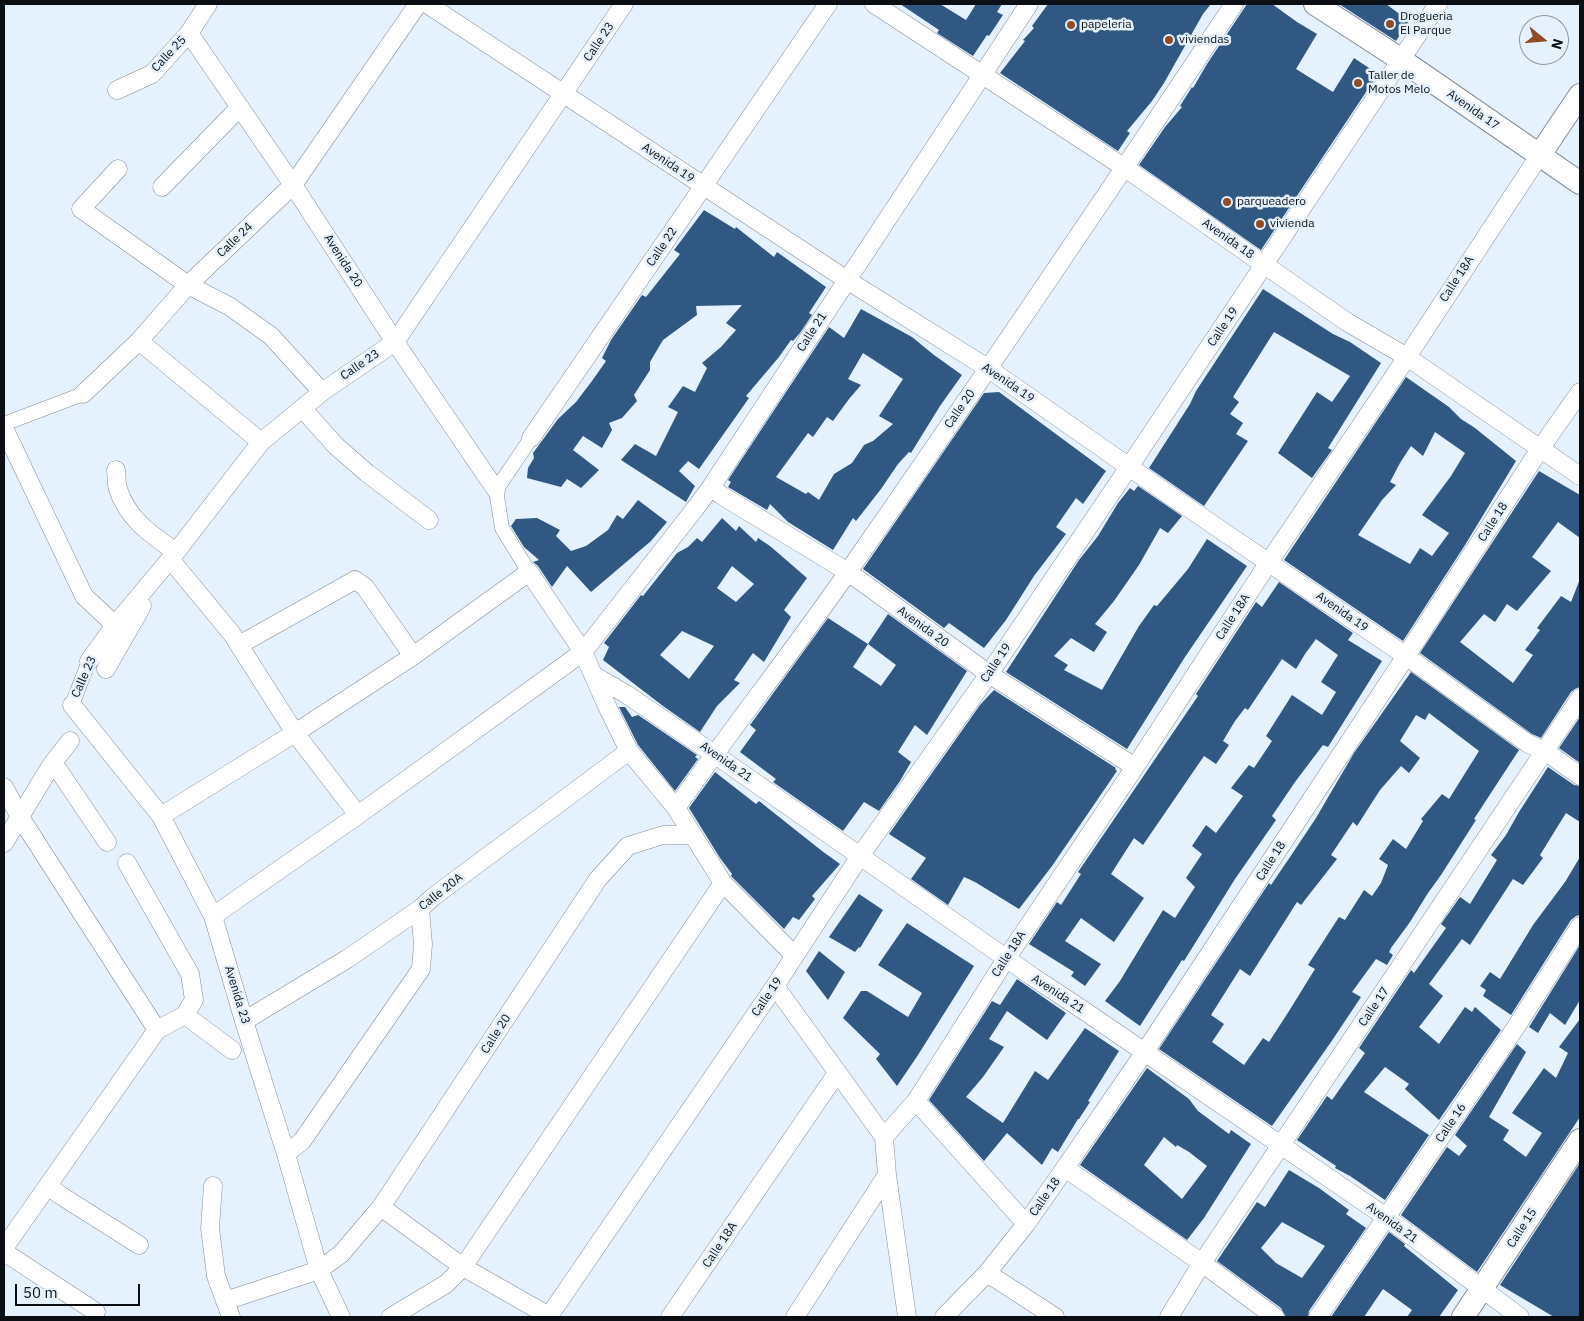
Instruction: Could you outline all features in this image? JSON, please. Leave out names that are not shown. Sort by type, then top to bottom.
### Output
[{"type":"street","name":"Calle 25","points":[[117,90],[152,74],[188,33],[208,4]]},
{"type":"street","name":"Calle 24","points":[[4,424],[84,394],[139,341],[188,285],[293,185],[418,4]]},
{"type":"street","name":"Avenida 19","points":[[427,4],[847,280],[988,369],[1406,656],[1527,743],[1546,752],[1580,776]]},
{"type":"street","name":"Calle 23","points":[[72,704],[89,661],[114,625],[173,556],[261,442],[322,392],[395,342],[624,4]]},
{"type":"street","name":"Calle 22","points":[[496,490],[828,4]]},
{"type":"street","name":"Avenida 18","points":[[874,4],[1125,168],[1347,322],[1406,357],[1580,476]]},
{"type":"street","name":"Calle 21","points":[[213,916],[358,816],[583,652],[711,487],[1030,4]]},
{"type":"street","name":"Calle 20","points":[[676,808],[848,572],[1125,168],[1234,4]]},
{"type":"street","name":"Avenida 17","points":[[1315,4],[1400,59],[1580,183]]},
{"type":"street","name":"Calle 19","points":[[549,1317],[775,986],[860,856],[989,674],[1265,265],[1438,4]]},
{"type":"street","name":"Avenida 20","points":[[188,33],[293,185],[395,342],[496,490]]},
{"type":"street","name":"Calle 18A","points":[[884,1137],[916,1101],[1006,959],[1136,767],[1269,562],[1580,95]]},
{"type":"street","points":[[162,187],[240,107]]},
{"type":"street","points":[[118,169],[81,209],[188,285],[229,306],[272,336],[322,392]]},
{"type":"street","points":[[139,341],[261,442]]},
{"type":"street","name":"Calle 18","points":[[944,1317],[987,1273],[1026,1224],[1065,1168],[1406,656],[1540,449],[1580,392]]},
{"type":"street","points":[[302,408],[336,446],[361,468],[429,520]]},
{"type":"street","points":[[4,428],[84,596],[114,625]]},
{"type":"street","points":[[116,470],[117,488],[128,512],[141,527],[173,556],[232,634],[295,733],[358,816]]},
{"type":"street","name":"Avenida 20","points":[[711,487],[721,495],[848,572],[989,674],[1136,767]]},
{"type":"street","points":[[496,490],[502,528],[583,652],[629,751],[676,808],[723,883],[794,955]]},
{"type":"street","points":[[161,816],[295,733],[413,656],[529,572]]},
{"type":"street","points":[[106,669],[154,587],[157,574]]},
{"type":"street","points":[[239,645],[355,580],[364,587],[413,656]]},
{"type":"street","name":"Avenida 21","points":[[593,675],[626,694],[714,754],[1006,959],[1386,1217],[1520,1317]]},
{"type":"street","name":"Calle 17","points":[[1169,1317],[1202,1262],[1546,752],[1580,698]]},
{"type":"street","name":"Avenida 23","points":[[72,704],[161,816],[213,916],[286,1154],[319,1270],[341,1317]]},
{"type":"street","points":[[4,843],[52,764],[70,741]]},
{"type":"street","name":"Calle 20A","points":[[244,1021],[347,959],[420,909],[629,751]]},
{"type":"street","points":[[52,764],[59,771],[107,842]]},
{"type":"street","points":[[4,787],[20,817],[157,1030]]},
{"type":"street","name":"Calle 20","points":[[228,1309],[319,1270],[341,1254],[382,1207],[598,879],[628,846],[663,835],[693,835]]},
{"type":"street","points":[[4,1248],[157,1030],[185,1015],[194,1000],[190,974],[127,863]]},
{"type":"street","points":[[391,1317],[446,1284],[463,1267],[723,883]]},
{"type":"street","points":[[286,1154],[302,1140],[420,969],[423,944],[420,909]]},
{"type":"street","name":"Calle 16","points":[[1318,1317],[1516,1027],[1580,926]]},
{"type":"street","points":[[775,986],[884,1137],[887,1175],[907,1317]]},
{"type":"street","points":[[185,1015],[232,1050]]},
{"type":"street","name":"Calle 18A","points":[[670,1317],[837,1073]]},
{"type":"street","points":[[916,1101],[1026,1224]]},
{"type":"street","name":"Calle 15","points":[[1463,1317],[1580,1140]]},
{"type":"street","points":[[1065,1168],[1202,1262],[1275,1317]]},
{"type":"street","points":[[795,1317],[887,1175]]},
{"type":"street","points":[[48,1186],[139,1245]]},
{"type":"street","points":[[213,1186],[210,1228],[216,1276],[228,1309]]},
{"type":"street","points":[[382,1207],[463,1267],[549,1317]]},
{"type":"street","points":[[4,1252],[96,1312]]},
{"type":"street","points":[[987,1273],[1055,1317]]},
{"type":"building","points":[[900,4],[940,4],[966,20],[976,4],[1002,4],[997,12],[1003,15],[973,56],[937,33],[939,30]]},
{"type":"building","points":[[1048,4],[1211,4],[1203,14],[1164,83],[1127,131],[1130,133],[1118,151],[1000,73],[1025,41],[1023,40],[1034,28],[1032,26]]},
{"type":"building","points":[[1247,4],[1272,4],[1317,34],[1296,69],[1333,92],[1354,58],[1378,74],[1261,250],[1139,165],[1165,127],[1182,107],[1180,106]]},
{"type":"building","points":[[1339,4],[1386,4],[1409,21],[1396,41]]},
{"type":"building","points":[[704,210],[735,229],[736,227],[774,257],[777,252],[826,287],[809,313],[812,315],[800,333],[793,341],[791,340],[746,396],[749,398],[699,469],[688,461],[679,471],[695,486],[686,502],[621,460],[635,444],[656,456],[678,412],[668,407],[683,386],[695,392],[707,368],[702,363],[721,347],[736,330],[726,323],[742,305],[696,306],[697,315],[663,340],[650,362],[650,370],[634,395],[637,401],[622,418],[609,423],[612,430],[602,448],[583,436],[573,450],[599,470],[581,488],[567,479],[561,487],[527,478],[528,468],[534,458],[533,453],[558,419],[576,402],[592,381],[606,361],[602,358],[611,340],[642,295],[646,297],[680,254],[674,250]]},
{"type":"building","points":[[1263,289],[1381,363],[1328,448],[1332,450],[1312,478],[1278,453],[1317,392],[1332,402],[1350,376],[1274,332],[1233,397],[1239,402],[1230,414],[1243,423],[1236,434],[1248,441],[1204,506],[1149,468],[1190,404],[1196,391]]},
{"type":"building","points":[[861,309],[912,337],[962,375],[911,453],[909,452],[898,464],[856,521],[853,518],[833,550],[788,522],[770,504],[767,510],[728,487],[731,482],[728,480],[829,327],[844,338]],"holes":[[[863,353],[903,379],[879,416],[893,424],[873,441],[864,445],[852,463],[834,474],[819,500],[808,492],[806,494],[776,477],[808,433],[813,437],[827,417],[833,421],[861,385],[848,379]]]},
{"type":"building","points":[[1406,377],[1449,407],[1461,419],[1516,461],[1403,641],[1284,560]],"holes":[[[1435,432],[1465,453],[1451,476],[1422,515],[1449,533],[1432,556],[1420,548],[1410,564],[1358,535],[1382,500],[1396,485],[1390,482],[1411,446],[1423,456]]]},
{"type":"building","points":[[999,392],[1106,471],[1083,504],[1076,498],[1056,527],[1066,534],[1034,576],[1006,620],[984,648],[949,623],[944,628],[863,569],[984,393]]},
{"type":"building","points":[[1539,471],[1580,495],[1580,538],[1558,522],[1532,557],[1551,571],[1517,611],[1507,604],[1495,622],[1484,614],[1460,642],[1513,683],[1533,655],[1525,650],[1540,630],[1537,628],[1561,596],[1571,602],[1580,579],[1580,687],[1571,692],[1541,738],[1532,734],[1420,653]]},
{"type":"building","points":[[1138,486],[1182,516],[1168,533],[1160,528],[1139,565],[1095,624],[1107,632],[1094,652],[1071,638],[1054,656],[1068,665],[1064,670],[1102,690],[1139,626],[1154,605],[1157,606],[1188,569],[1207,539],[1247,566],[1185,657],[1127,749],[1006,672],[1079,560],[1098,536],[1118,503],[1130,488],[1134,491]]},
{"type":"building","points":[[638,500],[667,522],[651,541],[591,592],[567,566],[552,587],[538,566],[533,562],[539,560],[524,547],[511,526],[516,519],[537,518],[560,530],[556,536],[571,551],[586,546],[608,530],[617,515],[623,519]]},
{"type":"building","points":[[722,518],[736,531],[739,526],[756,542],[758,538],[770,546],[807,578],[784,610],[791,617],[764,662],[753,653],[734,680],[740,683],[717,706],[700,732],[603,660],[609,647],[604,643],[641,595],[643,596],[677,553],[688,547],[697,538],[702,542]],"holes":[[[732,566],[754,584],[736,602],[717,588]],[[682,631],[714,646],[689,679],[660,655]]]},
{"type":"building","points":[[1279,582],[1353,633],[1348,640],[1382,661],[1328,747],[1323,745],[1272,816],[1276,820],[1235,879],[1184,961],[1182,960],[1140,1026],[1105,1001],[1120,981],[1163,910],[1175,918],[1195,887],[1186,878],[1202,854],[1192,846],[1206,825],[1216,833],[1243,796],[1231,788],[1249,765],[1254,768],[1272,741],[1266,736],[1292,695],[1322,715],[1336,692],[1321,682],[1338,655],[1316,639],[1296,669],[1282,659],[1248,710],[1245,708],[1235,721],[1223,741],[1229,745],[1216,764],[1204,756],[1143,845],[1134,838],[1111,874],[1144,898],[1114,942],[1081,918],[1065,941],[1101,964],[1085,986],[1071,976],[1074,972],[1029,944],[1057,902],[1061,905],[1081,874],[1078,872],[1198,696],[1196,694],[1256,602],[1262,607]]},
{"type":"building","points":[[888,614],[967,671],[927,735],[915,725],[898,752],[911,762],[879,811],[864,802],[843,831],[773,782],[776,779],[740,752],[756,730],[750,725],[828,618],[868,644]],"holes":[[[868,644],[896,665],[881,686],[853,667]]]},
{"type":"building","points":[[1411,672],[1519,750],[1474,819],[1476,820],[1441,875],[1391,948],[1389,952],[1393,955],[1387,965],[1376,959],[1352,992],[1361,997],[1272,1126],[1159,1049],[1269,883],[1271,885],[1316,818],[1354,753]],"holes":[[[1429,713],[1479,751],[1449,799],[1442,794],[1421,819],[1423,821],[1406,849],[1393,839],[1379,859],[1388,865],[1381,883],[1372,896],[1364,890],[1345,920],[1339,917],[1308,965],[1315,969],[1269,1042],[1263,1038],[1244,1065],[1212,1042],[1224,1024],[1211,1015],[1240,969],[1250,976],[1297,902],[1301,905],[1337,859],[1331,855],[1353,822],[1357,826],[1380,790],[1401,766],[1409,773],[1420,758],[1400,741],[1416,715],[1425,720]]]},
{"type":"building","points":[[994,690],[1116,768],[1117,771],[1052,866],[1019,909],[964,877],[948,905],[911,879],[926,858],[889,834],[980,705]]},
{"type":"building","points":[[619,707],[625,707],[632,717],[638,715],[697,755],[695,757],[698,759],[675,791],[638,745]]},
{"type":"building","points":[[1580,717],[1580,763],[1559,748]]},
{"type":"building","points":[[1548,767],[1574,785],[1580,786],[1580,822],[1566,813],[1540,855],[1543,858],[1523,885],[1513,879],[1470,945],[1462,939],[1429,984],[1443,996],[1419,1027],[1439,1044],[1465,1007],[1472,1012],[1475,1007],[1501,1030],[1439,1120],[1405,1089],[1409,1084],[1385,1067],[1364,1092],[1429,1135],[1385,1200],[1335,1168],[1336,1166],[1297,1140],[1327,1096],[1332,1100],[1365,1053],[1359,1048],[1411,970],[1414,973],[1446,928],[1441,924],[1460,897],[1470,904],[1497,860],[1491,855],[1506,835]]},
{"type":"building","points":[[715,772],[756,804],[759,801],[840,864],[812,896],[815,899],[799,920],[793,917],[784,929],[731,876],[732,874],[689,808]]},
{"type":"building","points":[[1580,857],[1580,915],[1571,920],[1511,1015],[1483,996],[1486,990],[1480,986],[1490,972],[1500,979],[1533,925],[1565,882]]},
{"type":"building","points":[[859,894],[883,910],[860,948],[855,952],[829,937]]},
{"type":"building","points":[[907,923],[974,966],[897,1086],[876,1059],[880,1054],[843,1018],[861,991],[867,991],[908,1017],[922,993],[878,965]]},
{"type":"building","points":[[1580,945],[1580,1000],[1565,1025],[1550,1013],[1538,1033],[1529,1027]]},
{"type":"building","points":[[819,951],[845,972],[828,1000],[806,971]]},
{"type":"building","points":[[1017,979],[1066,1013],[1047,1040],[1007,1011],[989,1039],[1004,1047],[966,1097],[987,1112],[1003,1123],[1035,1071],[1048,1080],[1085,1028],[1119,1051],[1088,1101],[1090,1102],[1058,1152],[1052,1148],[1042,1165],[1007,1133],[984,1161],[929,1100],[992,1001],[1000,1005]]},
{"type":"building","points":[[1580,1019],[1580,1117],[1477,1272],[1401,1215],[1447,1147],[1459,1156],[1467,1146],[1455,1135],[1517,1044],[1526,1052],[1489,1117],[1509,1130],[1503,1140],[1526,1157],[1542,1133],[1512,1113],[1544,1068],[1556,1078],[1568,1053],[1559,1047]]},
{"type":"building","points":[[1147,1068],[1189,1099],[1198,1111],[1229,1134],[1231,1130],[1251,1144],[1204,1218],[1187,1240],[1080,1165]],"holes":[[[1164,1137],[1176,1147],[1177,1145],[1189,1152],[1207,1166],[1182,1199],[1144,1165]]]},
{"type":"building","points":[[1580,1163],[1580,1317],[1554,1317],[1500,1285]]},
{"type":"building","points":[[1289,1170],[1319,1188],[1349,1210],[1346,1214],[1366,1228],[1309,1311],[1308,1317],[1286,1317],[1281,1308],[1217,1261],[1257,1202],[1265,1207]],"holes":[[[1282,1222],[1325,1246],[1302,1278],[1276,1263],[1261,1248]]]},
{"type":"building","points":[[1389,1232],[1458,1290],[1439,1317],[1407,1317],[1412,1310],[1383,1289],[1364,1317],[1331,1317]]},
{"type":"place","name":"Drogueria El Parque","points":[[1390,24]]},
{"type":"place","name":"papeleria","points":[[1071,25]]},
{"type":"place","name":"viviendas","points":[[1169,40]]},
{"type":"place","name":"Taller de Motos Melo","points":[[1358,83]]},
{"type":"place","name":"parqueadero","points":[[1227,202]]},
{"type":"place","name":"vivienda","points":[[1260,224]]}]
